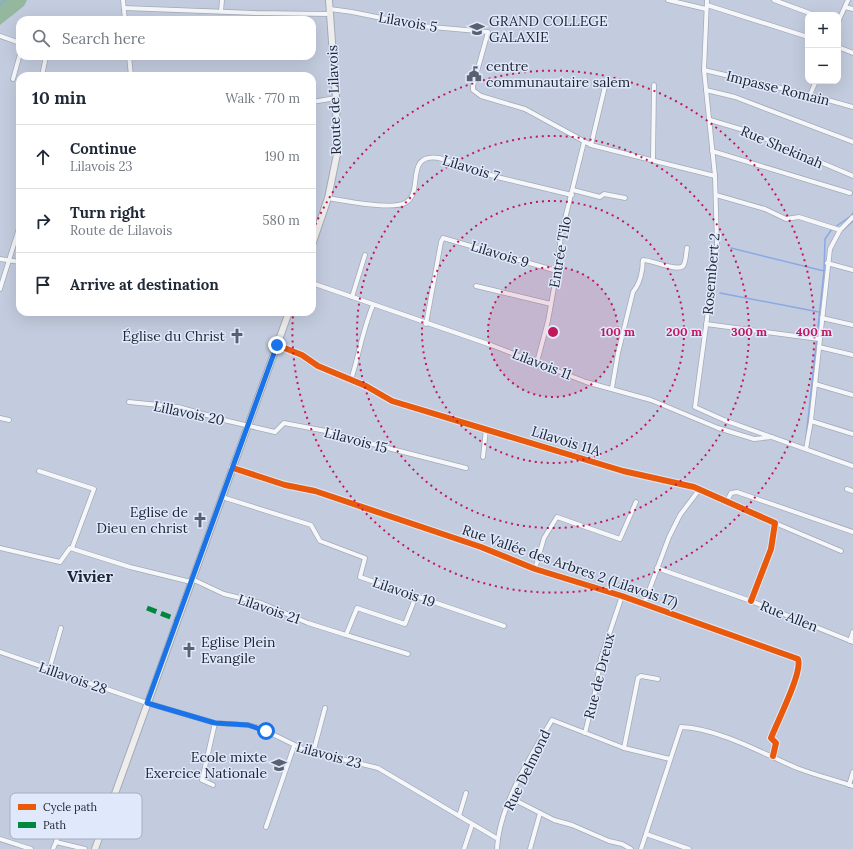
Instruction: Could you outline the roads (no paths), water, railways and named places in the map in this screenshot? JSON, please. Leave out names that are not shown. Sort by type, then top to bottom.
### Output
[{"type":"main road","name":"Route de Lilavois","points":[[316,234],[328,198],[337,154],[336,98],[329,0]]},
{"type":"main road","points":[[115,793],[288,316]]},
{"type":"main road","points":[[95,849],[99,839]]},
{"type":"street","points":[[123,0],[125,16]]},
{"type":"street","points":[[221,11],[222,0]]},
{"type":"street","points":[[668,0],[707,5],[805,36]]},
{"type":"street","points":[[774,0],[807,12]]},
{"type":"street","points":[[841,16],[848,0]]},
{"type":"street","name":"Rosembert 2","points":[[692,417],[695,407],[717,245],[715,176],[704,70],[707,5]]},
{"type":"street","points":[[845,7],[853,9]]},
{"type":"street","name":"Lilavois 5","points":[[124,8],[262,13],[330,11],[352,12],[421,26],[488,32],[473,90],[481,96],[525,109],[584,142]]},
{"type":"street","points":[[0,36],[16,42]]},
{"type":"street","points":[[840,48],[853,53]]},
{"type":"street","points":[[14,79],[19,60]]},
{"type":"street","points":[[43,72],[45,60]]},
{"type":"street","points":[[129,60],[131,72]]},
{"type":"street","name":"Impasse Romain","points":[[704,70],[810,95],[853,108]]},
{"type":"street","points":[[591,145],[606,78]]},
{"type":"street","points":[[810,95],[815,84]]},
{"type":"street","points":[[653,160],[654,85]]},
{"type":"street","points":[[706,90],[735,97],[853,142]]},
{"type":"street","points":[[316,101],[336,98]]},
{"type":"street","name":"Rue Shekinah","points":[[710,120],[746,131],[853,176]]},
{"type":"street","points":[[584,142],[715,176]]},
{"type":"street","name":"Entrée Tilo","points":[[537,362],[551,304],[561,236],[584,142]]},
{"type":"street","points":[[712,151],[850,193]]},
{"type":"street","name":"Lilavois 7","points":[[328,198],[369,205],[404,204],[409,200],[414,187],[418,164],[424,158],[430,157],[439,158],[496,177],[572,195]]},
{"type":"street","points":[[573,190],[600,197],[604,194],[625,198]]},
{"type":"street","points":[[716,195],[765,209],[786,219],[799,217],[838,229]]},
{"type":"street","points":[[806,449],[811,421],[827,263],[830,249],[838,229],[853,217]]},
{"type":"street","points":[[0,289],[16,237]]},
{"type":"street","name":"Lilavois 9","points":[[426,324],[432,284],[443,238],[557,271]]},
{"type":"street","points":[[612,388],[623,332],[642,269],[643,260],[676,268],[681,267],[684,265],[687,248]]},
{"type":"street","points":[[352,297],[364,255]]},
{"type":"street","points":[[0,259],[16,262]]},
{"type":"street","points":[[827,263],[853,270]]},
{"type":"street","name":"Lilavois 11","points":[[316,284],[537,362],[586,382],[651,400],[718,428],[754,440],[773,437]]},
{"type":"street","points":[[476,286],[551,304]]},
{"type":"street","points":[[351,380],[361,347],[363,329],[373,304]]},
{"type":"street","points":[[822,318],[853,325]]},
{"type":"street","points":[[706,324],[819,340]]},
{"type":"street","name":"Lilavois 11A","points":[[277,345],[302,355],[318,366],[366,386],[392,401],[623,471],[699,490],[840,551]]},
{"type":"street","points":[[819,347],[853,355]]},
{"type":"street","points":[[815,384],[853,395]]},
{"type":"street","name":"Lillavois 20","points":[[129,402],[178,407],[228,421],[248,424]]},
{"type":"street","points":[[695,407],[724,420],[851,465]]},
{"type":"street","points":[[0,418],[9,420]]},
{"type":"street","points":[[811,421],[853,434]]},
{"type":"street","name":"Lilavois 15","points":[[248,424],[275,432],[284,424],[331,432],[466,468]]},
{"type":"street","points":[[483,457],[486,429]]},
{"type":"street","name":"Rue Vallée des Arbres 2 (Lilavois 17)","points":[[233,468],[285,485],[315,491],[466,542],[535,569],[622,596],[798,660],[799,663],[795,683],[771,738],[776,743],[773,756]]},
{"type":"street","points":[[0,548],[60,562],[70,548],[72,548],[94,489],[39,471]]},
{"type":"street","points":[[847,489],[853,491]]},
{"type":"street","points":[[644,604],[669,537],[680,515],[699,490]]},
{"type":"street","points":[[727,501],[731,493],[737,492],[853,532]]},
{"type":"street","name":"Lilavois 19","points":[[222,498],[312,525],[320,541],[365,558],[360,577],[504,626]]},
{"type":"street","points":[[535,569],[544,538],[558,517],[620,539],[636,502]]},
{"type":"street","points":[[751,601],[771,549],[775,523]]},
{"type":"street","name":"Lilavois 21","points":[[72,548],[130,567],[192,581],[224,594],[261,603],[308,622],[408,654]]},
{"type":"street","name":"Rue Allen","points":[[657,568],[751,601],[851,641]]},
{"type":"street","points":[[346,635],[357,608],[405,624],[416,596]]},
{"type":"street","name":"Rue de Dreux","points":[[585,733],[593,705],[601,658],[622,596]]},
{"type":"street","points":[[49,670],[61,628]]},
{"type":"street","points":[[851,641],[853,632]]},
{"type":"street","name":"Lillavois 28","points":[[0,652],[147,703]]},
{"type":"street","points":[[624,748],[638,678],[641,676],[658,679]]},
{"type":"street","name":"Lilavois 23","points":[[147,703],[215,723],[248,725],[260,728],[294,746],[313,753],[378,768],[498,839]]},
{"type":"street","points":[[313,753],[325,708]]},
{"type":"street","name":"Rue Delmond","points":[[497,849],[498,839],[511,798],[531,756],[552,720],[624,748],[670,759]]},
{"type":"street","points":[[213,784],[202,780],[215,723]]},
{"type":"street","points":[[641,849],[682,727],[701,729],[773,756],[797,768],[851,786],[853,772]]},
{"type":"street","points":[[266,827],[294,746]]},
{"type":"street","points":[[459,816],[466,793]]},
{"type":"street","points":[[511,798],[554,820],[572,825],[609,841],[622,844],[630,849]]},
{"type":"street","points":[[530,849],[540,812]]},
{"type":"street","points":[[464,849],[472,825]]},
{"type":"street","points":[[646,834],[689,849]]},
{"type":"street","points":[[0,839],[31,849]]},
{"type":"street","points":[[53,849],[57,839]]},
{"type":"street","points":[[56,842],[85,849]]},
{"type":"waterway","points":[[0,5],[4,0]]},
{"type":"waterway","points":[[835,227],[853,213]]},
{"type":"waterway","points":[[843,230],[853,221]]},
{"type":"waterway","points":[[806,438],[824,271],[825,239],[832,229]]},
{"type":"waterway","points":[[731,248],[824,271]]},
{"type":"waterway","points":[[720,293],[819,312]]},
{"type":"place","name":"GRAND COLLEGE GALAXIE","points":[[477,29]]},
{"type":"place","name":"centre communautaire salem","points":[[474,74]]},
{"type":"place","name":"Église du Christ","points":[[237,336]]},
{"type":"place","name":"Eglise de Dieu en christ","points":[[200,520]]},
{"type":"place","name":"Eglise Plein Evangile","points":[[189,650]]},
{"type":"place","name":"Ecole mixte Exercice Nationale","points":[[279,765]]},
{"type":"district","name":"Vivier","points":[[90,576]]}]
